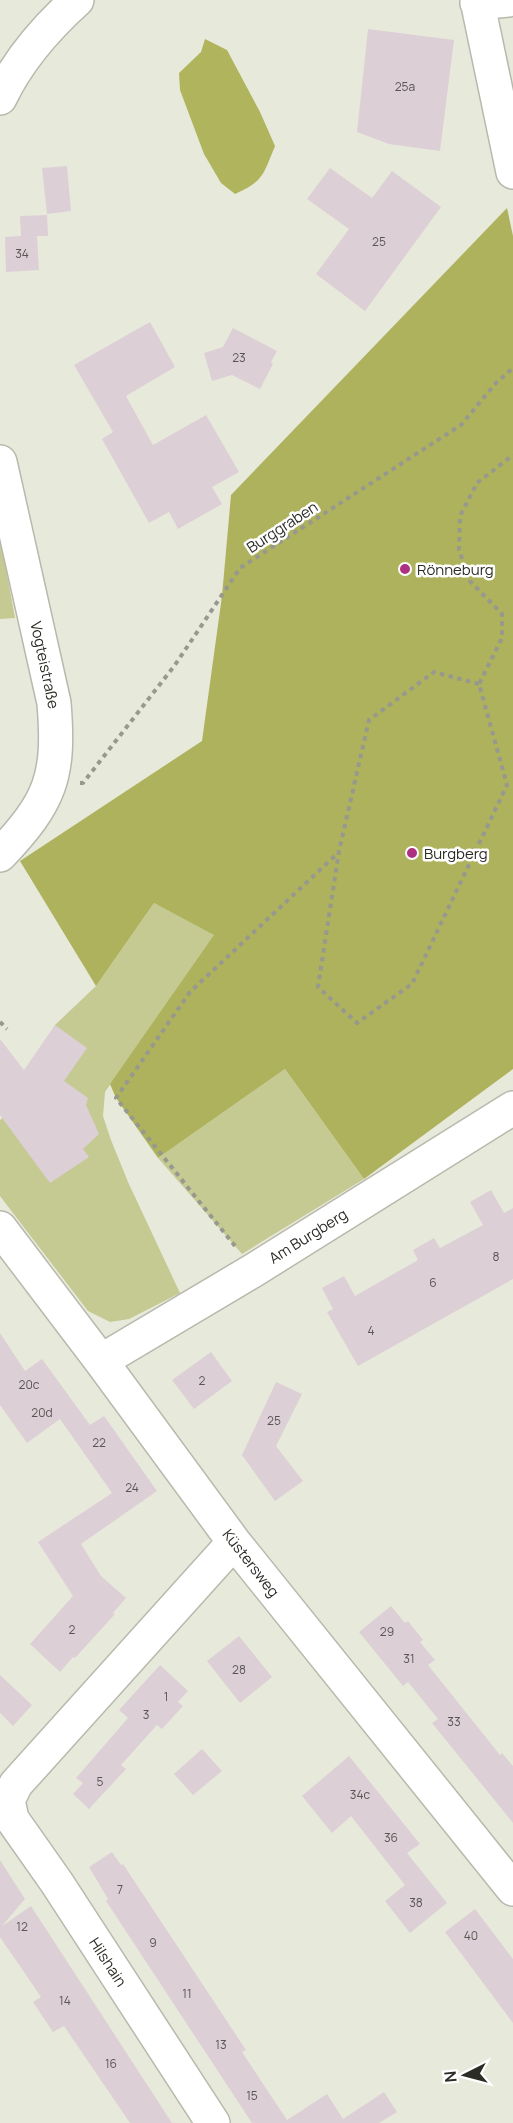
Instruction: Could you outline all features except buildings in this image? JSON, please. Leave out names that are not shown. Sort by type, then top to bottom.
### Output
[{"type":"street","points":[[0,98],[8,81],[30,50],[77,0]]},
{"type":"street","points":[[488,1],[513,172]]},
{"type":"street","name":"Vogteistraße","points":[[0,462],[54,703],[57,737],[52,780],[43,803],[0,855]]},
{"type":"street","name":"Am Burgberg","points":[[101,1361],[254,1270],[513,1108]]},
{"type":"street","name":"Küstersweg","points":[[0,1228],[234,1542],[513,1889]]},
{"type":"street","name":"Hilshain","points":[[213,2123],[64,1893],[12,1819],[4,1800],[234,1542]]},
{"type":"path","name":"Burggraben","points":[[52,780],[83,783],[175,665],[240,568],[461,425],[496,383],[513,368]]},
{"type":"path","points":[[479,684],[434,672],[369,720],[339,851],[318,987],[357,1023],[412,984],[507,785],[479,684],[502,639],[502,614],[470,581],[459,550],[460,516],[477,483],[513,456]]},
{"type":"path","points":[[254,1270],[116,1098],[190,992],[339,851]]},
{"type":"path","points":[[0,1022],[7,1029]]},
{"type":"shaded area","points":[[205,39],[227,50],[275,146],[268,164],[257,181],[235,194],[221,183],[204,154],[180,90],[179,73],[201,52]]},
{"type":"shaded area","points":[[507,208],[513,236],[513,1069],[364,1179],[285,1069],[158,1158],[116,1098],[110,1084],[214,935],[154,903],[96,986],[20,861],[202,741],[222,596],[231,495]]},
{"type":"shaded area","points":[[0,536],[15,618],[0,619]]},
{"type":"shaded area","points":[[154,903],[215,935],[105,1092],[103,1116],[128,1182],[180,1293],[129,1319],[110,1322],[88,1311],[0,1196],[0,1120],[39,1090],[55,1025],[96,986]]},
{"type":"shaded area","points":[[285,1069],[364,1179],[242,1254],[158,1158]]},
{"type":"place","name":"Rönneburg","points":[[405,569]]},
{"type":"place","name":"Burgberg","points":[[412,853]]}]
